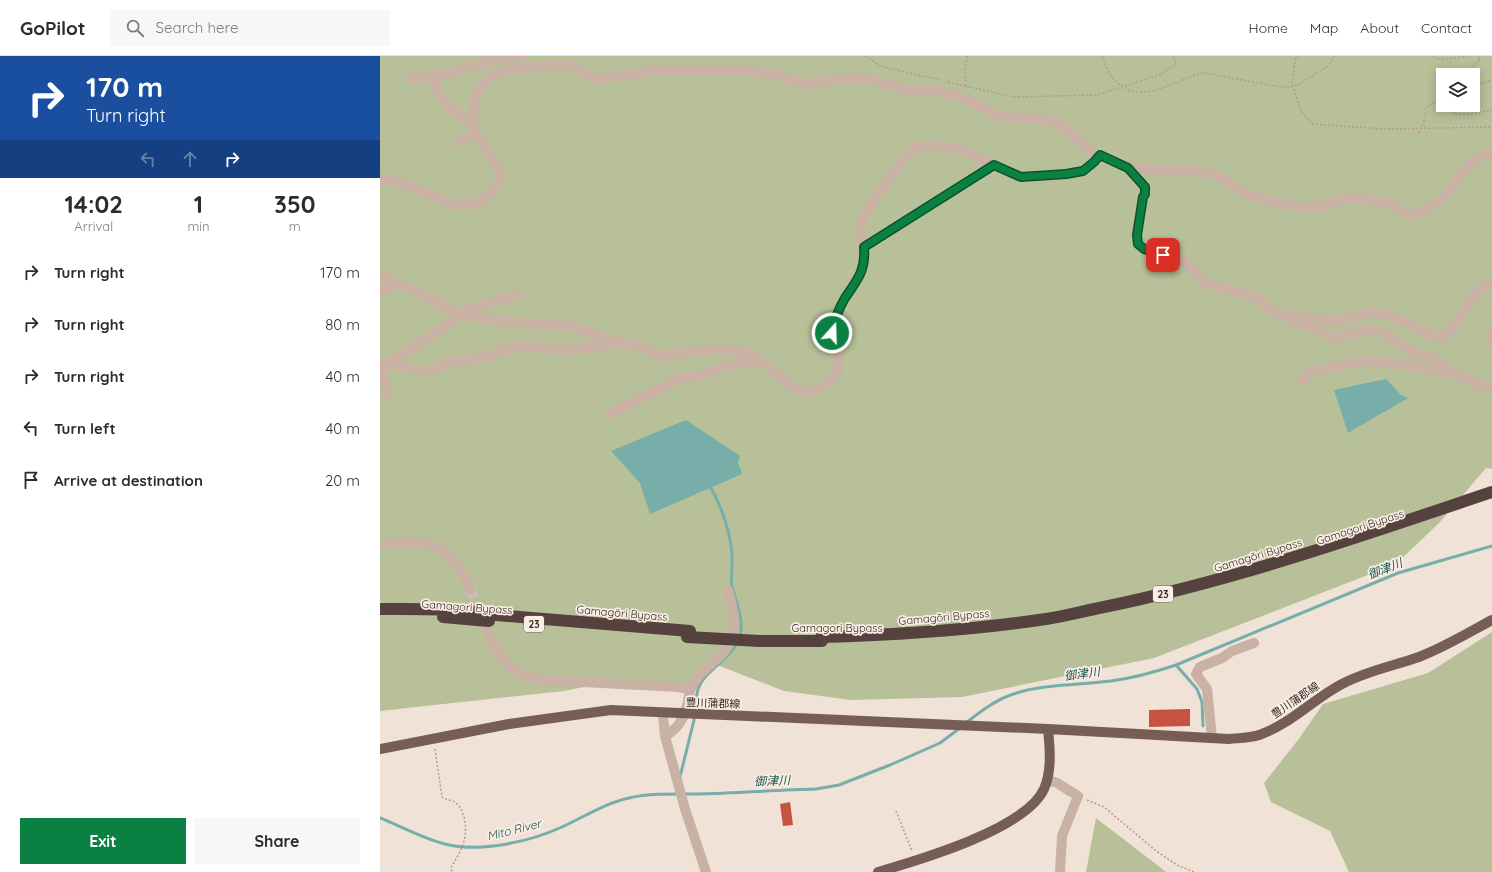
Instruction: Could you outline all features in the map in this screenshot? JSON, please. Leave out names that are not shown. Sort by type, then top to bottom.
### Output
[{"type":"highway","name":"Gamagōri Bypass","points":[[380,609],[470,610],[496,615],[689,634],[822,639],[994,626],[1047,619],[1209,583],[1294,558],[1492,492]]},
{"type":"highway","name":"Gamagori Bypass","points":[[822,639],[895,640],[987,633],[1077,620],[1255,575],[1492,497]]},
{"type":"highway","points":[[380,602],[437,609]]},
{"type":"highway","name":"Gamagori Bypass","points":[[380,617],[429,616],[689,634]]},
{"type":"main road","name":"豊川蒲郡線","points":[[380,749],[509,724],[611,710],[1048,729],[1229,739],[1246,738],[1271,730],[1296,716],[1341,684],[1366,674],[1419,657],[1442,647],[1492,620]]},
{"type":"main road","points":[[878,872],[916,861],[952,848],[1013,820],[1025,812],[1036,801],[1048,780],[1050,754],[1048,729]]},
{"type":"street","points":[[411,79],[450,73],[486,62],[522,56]]},
{"type":"street","points":[[526,56],[532,67]]},
{"type":"street","points":[[380,179],[405,184],[452,204],[464,205],[479,202],[488,197],[499,181],[500,173],[496,163],[473,125],[473,108],[475,98],[482,84],[496,74],[510,70],[570,65],[578,68],[587,76],[600,80],[636,72],[687,70],[748,71],[774,74],[798,82],[812,84],[858,77],[906,90],[939,91],[964,98],[995,114],[1057,122],[1090,150],[1128,168],[1168,170],[1187,169],[1206,172],[1220,177],[1236,188],[1254,197],[1281,204],[1312,208],[1324,206],[1344,199],[1354,198],[1387,204],[1408,215],[1412,215],[1444,198],[1471,162],[1481,156],[1492,153]]},
{"type":"street","points":[[434,76],[436,90],[441,99],[453,111],[473,125]]},
{"type":"street","points":[[458,142],[465,138],[478,135]]},
{"type":"street","points":[[380,273],[396,283],[420,293],[451,310],[481,318],[511,322],[571,326],[620,343],[636,345],[663,356],[701,350],[736,350],[750,354],[766,364],[794,389],[802,392],[820,388],[827,384],[835,376],[838,370],[840,364],[832,343],[832,333],[844,300],[863,270],[864,247],[860,225],[864,216],[903,161],[918,147],[936,145],[954,148],[964,151],[1021,177],[1066,174],[1083,171],[1100,155]]},
{"type":"street","points":[[864,247],[994,165]]},
{"type":"street","points":[[1128,168],[1145,187],[1137,235],[1138,244],[1141,247],[1183,261],[1205,283],[1257,298],[1261,300],[1268,309],[1285,314],[1344,320],[1368,313],[1376,313],[1391,316],[1435,337],[1442,337],[1447,334],[1482,287],[1492,284]]},
{"type":"street","points":[[380,293],[396,283]]},
{"type":"street","points":[[383,364],[410,351],[419,343],[449,324],[466,310],[520,294]]},
{"type":"street","points":[[1285,314],[1292,320],[1338,338],[1365,329],[1382,332],[1409,350],[1434,358],[1454,373],[1483,387],[1492,387]]},
{"type":"street","points":[[1492,332],[1492,343]]},
{"type":"street","points":[[383,364],[427,371],[437,369],[451,361],[472,361],[520,345],[546,349],[575,350],[598,345],[620,343]]},
{"type":"street","points":[[1303,380],[1306,375],[1312,372],[1367,361],[1408,365],[1454,373]]},
{"type":"street","points":[[609,414],[685,376],[698,377],[731,364],[744,362],[759,362],[766,364]]},
{"type":"street","points":[[383,364],[383,374],[388,394]]},
{"type":"street","points":[[380,544],[417,542],[438,548],[456,562],[470,589]]},
{"type":"street","points":[[666,736],[673,732],[685,716],[688,708],[690,690],[698,677],[724,652],[732,638],[734,630],[734,615],[728,590]]},
{"type":"street","points":[[485,625],[492,644],[504,661],[519,673],[528,677],[544,680],[679,687],[690,690]]},
{"type":"street","points":[[1212,738],[1207,689],[1196,674],[1200,667],[1222,658],[1232,651],[1254,643]]},
{"type":"street","points":[[663,716],[666,736],[685,808],[706,872]]},
{"type":"street","points":[[1048,780],[1057,783],[1078,796],[1062,836],[1060,872]]},
{"type":"path","points":[[866,56],[880,66],[1013,97],[1097,95],[1161,74],[1176,64],[1173,56]]},
{"type":"path","points":[[967,56],[965,69],[967,91]]},
{"type":"path","points":[[1102,56],[1110,75],[1122,87],[1128,90],[1147,92],[1171,85],[1194,75],[1205,73],[1280,87],[1293,87],[1325,68],[1334,56]]},
{"type":"path","points":[[1299,56],[1296,57],[1292,83],[1301,111],[1312,124],[1384,128],[1492,127]]},
{"type":"path","points":[[1431,56],[1441,60],[1468,56]]},
{"type":"path","points":[[1471,68],[1480,60],[1478,56]]},
{"type":"path","points":[[1480,84],[1492,80]]},
{"type":"path","points":[[1419,134],[1426,116],[1424,109],[1436,102]]},
{"type":"path","points":[[1480,112],[1492,110]]},
{"type":"path","points":[[1451,112],[1454,114],[1476,112]]},
{"type":"path","points":[[433,739],[442,797],[455,802],[460,807],[465,823],[466,836],[451,868],[452,872]]},
{"type":"path","points":[[1078,796],[1104,807],[1156,850],[1177,865],[1194,872]]},
{"type":"path","points":[[896,811],[916,861]]},
{"type":"green space","points":[[380,56],[1492,56],[1492,469],[1486,468],[1439,523],[1396,564],[1154,658],[962,697],[851,700],[784,691],[712,663],[684,691],[599,684],[564,691],[380,711]]},
{"type":"green space","points":[[1492,632],[1492,872],[1349,872],[1330,831],[1271,802],[1264,783],[1298,740],[1323,704],[1428,673]]},
{"type":"green space","points":[[1096,818],[1161,868],[1166,872],[1086,872]]},
{"type":"water","points":[[1386,379],[1401,395],[1408,398],[1348,433],[1334,390]]},
{"type":"water","points":[[686,420],[740,456],[738,463],[742,474],[650,514],[640,483],[611,451]]},
{"type":"building","points":[[1190,709],[1190,726],[1149,727],[1149,710]]},
{"type":"building","points":[[790,802],[793,825],[783,826],[780,804]]},
{"type":"waterway","points":[[710,486],[722,511],[732,549],[731,583],[739,611],[741,623],[740,636]]},
{"type":"waterway","name":"御津川","points":[[967,722],[997,701],[1020,692],[1045,687],[1120,680],[1176,665],[1398,573],[1492,546]]},
{"type":"waterway","points":[[696,711],[697,694],[701,683],[705,677],[728,655],[737,643]]},
{"type":"waterway","points":[[1176,665],[1197,689],[1202,702],[1203,726]]},
{"type":"waterway","points":[[680,777],[695,716]]},
{"type":"waterway","name":"Mito River","points":[[380,818],[437,842],[459,846],[489,847],[535,837],[562,827],[612,803],[637,796],[816,789],[839,785],[940,743],[960,728]]},
{"type":"tunnel","points":[[470,589],[482,618]]},
{"type":"route","points":[[832,333],[844,300],[863,270],[864,247],[994,165],[1021,177],[1066,174],[1083,171],[1100,155],[1128,168],[1145,187],[1145,194],[1143,197],[1137,229],[1138,244],[1144,249],[1163,255]]}]
